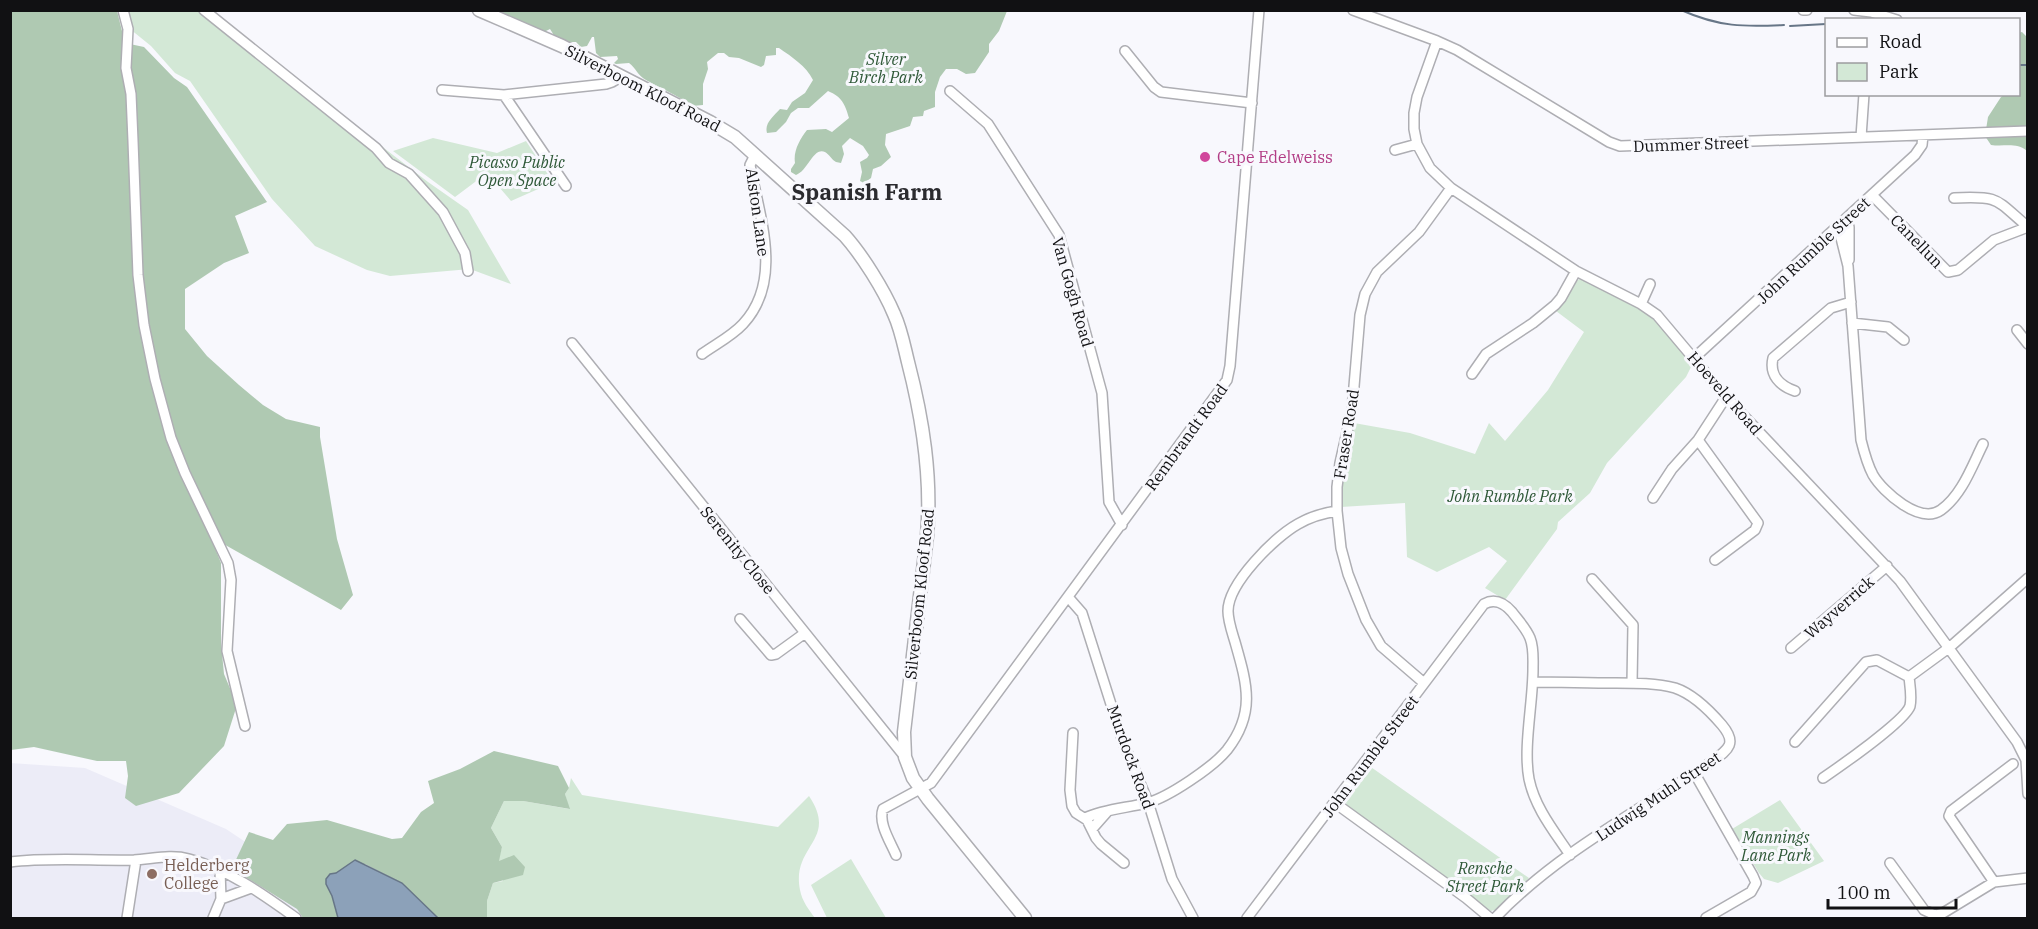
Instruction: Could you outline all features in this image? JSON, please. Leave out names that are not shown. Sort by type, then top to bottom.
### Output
[{"type":"street","points":[[123,10],[128,29],[126,68],[132,117],[137,265],[144,325],[155,379],[171,438],[228,563],[231,594],[227,651],[245,726]]},
{"type":"street","points":[[204,10],[376,148],[388,163],[409,174],[443,212],[465,253],[468,271]]},
{"type":"street","name":"Silverboom Kloof Road","points":[[479,10],[562,46],[735,137],[836,227],[855,247],[894,313],[918,400],[925,441],[929,512],[904,732],[907,767],[920,789],[1025,918]]},
{"type":"street","name":"Rembrandt Road","points":[[896,855],[885,829],[882,810],[931,783],[1221,391],[1229,375],[1259,10]]},
{"type":"street","name":"Dummer Street","points":[[1353,10],[1437,40],[1457,50],[1609,142],[1620,146],[2028,131]]},
{"type":"street","points":[[1854,10],[1871,12],[1889,18]]},
{"type":"street","name":"Hoeveld Road","points":[[1437,40],[1415,105],[1414,121],[1417,144],[1430,168],[1451,188],[1576,270],[1641,304],[1657,315],[1726,397],[1900,581],[1950,646],[2022,752],[2026,760],[2028,794]]},
{"type":"street","points":[[1125,51],[1154,87],[1161,92],[1252,103]]},
{"type":"street","points":[[442,90],[504,94],[606,84],[622,76]]},
{"type":"street","name":"Van Gogh Road","points":[[950,91],[988,124],[1059,235],[1102,393],[1109,502],[1122,525]]},
{"type":"street","points":[[504,94],[566,186]]},
{"type":"street","points":[[1861,137],[1864,96]]},
{"type":"street","name":"John Rumble Street","points":[[1694,359],[1915,155],[1922,146],[1923,135]]},
{"type":"street","points":[[1395,150],[1417,144]]},
{"type":"street","name":"Alston Lane","points":[[702,354],[744,322],[756,304],[762,285],[766,265],[766,246],[750,165],[755,154]]},
{"type":"street","name":"Fraser Road","points":[[1424,683],[1389,655],[1370,629],[1348,574],[1339,536],[1337,511],[1340,463],[1352,410],[1360,315],[1365,294],[1377,272],[1419,232],[1451,188]]},
{"type":"street","name":"Canellun","points":[[1872,195],[1948,272],[1958,270],[1994,240],[2027,227],[1998,200],[1983,197],[1954,198]]},
{"type":"street","points":[[1845,220],[1850,227],[1851,250],[1848,266]]},
{"type":"street","points":[[1835,229],[1840,234],[1848,266],[1861,440],[1867,463],[1884,489],[1906,506],[1919,512],[1938,512],[1944,508],[1966,479],[1983,444]]},
{"type":"street","points":[[1472,374],[1486,354],[1533,323],[1555,305],[1576,270]]},
{"type":"street","points":[[1641,304],[1650,284]]},
{"type":"street","points":[[1795,391],[1782,385],[1774,375],[1773,358],[1831,308],[1851,302]]},
{"type":"street","points":[[1852,323],[1888,327],[1904,340]]},
{"type":"street","points":[[2017,330],[2028,344]]},
{"type":"street","name":"Serenity Close","points":[[572,343],[905,757]]},
{"type":"street","points":[[1653,498],[1672,469],[1698,440],[1726,397]]},
{"type":"street","points":[[1698,440],[1758,523],[1755,530],[1715,560]]},
{"type":"street","points":[[1085,818],[1095,813],[1148,802],[1193,779],[1227,750],[1241,729],[1247,692],[1229,622],[1228,607],[1232,595],[1241,579],[1281,534],[1318,514],[1337,511]]},
{"type":"street","name":"Wayverrick","points":[[1791,648],[1887,566]]},
{"type":"street","points":[[1909,677],[1950,646],[2028,578]]},
{"type":"street","points":[[1592,579],[1633,625],[1632,683]]},
{"type":"street","name":"Murdock Road","points":[[1068,597],[1082,613],[1123,742],[1148,802],[1172,879],[1193,918]]},
{"type":"street","name":"John Rumble Street","points":[[1247,918],[1484,604],[1496,601],[1509,608],[1529,636],[1533,656],[1533,682]]},
{"type":"street","points":[[740,619],[771,655],[776,654],[805,633]]},
{"type":"street","points":[[1796,742],[1866,662],[1877,660],[1909,677]]},
{"type":"street","points":[[1823,778],[1856,755],[1907,711],[1910,701],[1909,677]]},
{"type":"street","points":[[1533,682],[1529,776],[1536,803],[1570,855]]},
{"type":"street","name":"Ludwig Muhl Street","points":[[1495,918],[1529,884],[1695,774],[1728,748],[1730,740],[1724,727],[1705,709],[1682,691],[1667,686],[1632,683],[1533,682]]},
{"type":"street","points":[[1073,733],[1070,799],[1076,813],[1085,818],[1101,844],[1124,862]]},
{"type":"street","points":[[1994,882],[1952,824],[1949,816],[1951,811],[2013,764]]},
{"type":"street","points":[[1695,774],[1755,883],[1751,892],[1706,918]]},
{"type":"street","points":[[1335,803],[1490,918]]},
{"type":"street","points":[[1092,829],[1100,823],[1107,812]]},
{"type":"street","points":[[10,862],[136,860],[174,856],[220,870],[251,888],[286,915],[296,918]]},
{"type":"street","points":[[127,918],[136,860]]},
{"type":"street","points":[[1890,863],[1924,910],[1935,915],[1943,913],[1994,882],[2028,878]]},
{"type":"street","points":[[213,918],[221,899],[220,870]]},
{"type":"street","points":[[221,899],[251,888]]},
{"type":"shaded area","name":"Helderberg College","points":[[10,763],[85,768],[226,829],[360,918],[11,918]]},
{"type":"green space","points":[[10,11],[117,11],[125,43],[144,47],[174,78],[187,87],[267,202],[235,216],[249,253],[224,263],[185,289],[185,329],[207,356],[263,405],[286,419],[320,427],[337,539],[353,595],[341,610],[220,542],[213,543],[221,563],[221,643],[224,674],[237,705],[224,746],[179,793],[136,806],[125,798],[128,776],[126,761],[97,761],[34,747],[11,750]]},
{"type":"green space","points":[[117,11],[206,11],[428,182],[468,210],[511,284],[470,269],[390,276],[367,270],[315,246],[272,199],[190,81],[175,73],[151,46],[130,29]]},
{"type":"green space","name":"Silver Birch Park","points":[[490,11],[1007,11],[999,31],[989,44],[989,52],[975,73],[966,74],[957,69],[946,69],[940,77],[935,92],[935,107],[924,111],[923,116],[913,117],[910,126],[886,134],[885,145],[891,157],[881,166],[873,169],[871,178],[864,183],[860,181],[862,172],[860,162],[869,155],[863,146],[850,138],[842,146],[844,154],[841,163],[821,151],[800,173],[796,175],[791,172],[798,145],[807,130],[826,129],[832,132],[849,118],[842,102],[828,91],[809,108],[798,108],[791,113],[776,132],[767,133],[766,129],[772,117],[780,109],[787,110],[792,102],[805,93],[813,80],[803,66],[779,48],[776,48],[776,55],[766,56],[764,65],[761,67],[739,58],[729,57],[724,53],[718,53],[707,62],[708,69],[703,84],[703,105],[692,106],[643,78],[629,63],[614,63],[618,59],[617,56],[600,57],[596,53],[594,37],[587,46],[581,47],[576,42],[565,42],[555,37],[550,29],[544,32]]},
{"type":"green space","points":[[2020,32],[2027,37],[2027,151],[2015,146],[1991,145],[1985,136],[1988,117],[2001,97],[2020,96]]},
{"type":"green space","name":"Picasso Public Open Space","points":[[433,138],[497,153],[526,141],[549,176],[545,186],[511,201],[487,173],[455,197],[393,151]]},
{"type":"green space","name":"John Rumble Park","points":[[1583,278],[1629,300],[1646,311],[1670,334],[1692,365],[1686,377],[1607,463],[1590,493],[1558,522],[1557,529],[1505,600],[1485,588],[1507,561],[1489,547],[1437,572],[1407,557],[1405,503],[1341,507],[1344,467],[1354,423],[1410,433],[1475,454],[1489,423],[1505,441],[1548,390],[1584,332],[1556,311],[1574,283]]},
{"type":"green space","points":[[494,751],[558,766],[569,788],[565,794],[570,809],[523,801],[504,801],[491,828],[502,847],[499,861],[514,855],[525,867],[523,875],[493,883],[487,901],[487,918],[438,918],[402,883],[365,864],[332,896],[338,918],[303,918],[297,909],[236,871],[233,866],[249,832],[273,840],[287,824],[327,820],[392,839],[402,838],[421,812],[434,803],[428,781],[460,769]]},
{"type":"green space","name":"Rensche Street Park","points":[[1368,765],[1529,878],[1498,909],[1491,911],[1486,909],[1348,807],[1345,801],[1346,795]]},
{"type":"green space","points":[[571,778],[582,795],[778,827],[809,796],[817,811],[819,823],[817,834],[802,863],[799,875],[802,898],[815,918],[487,918],[487,901],[493,883],[503,881],[498,861],[502,847],[491,828],[504,801],[523,801],[569,809],[565,794]]},
{"type":"green space","name":"Mannings Lane Park","points":[[1780,800],[1824,861],[1778,883],[1764,879],[1732,829]]},
{"type":"green space","points":[[851,859],[886,918],[827,918],[811,885]]},
{"type":"water","points":[[355,860],[402,883],[438,918],[338,918],[326,879],[330,874],[336,873]]},
{"type":"waterway","points":[[1681,10],[1708,20],[1732,25],[1784,25]]},
{"type":"waterway","points":[[1790,26],[1825,24]]},
{"type":"waterway","points":[[2020,65],[2028,65]]},
{"type":"place","name":"Cape Edelweiss","points":[[1205,157]]},
{"type":"place","name":"Helderberg College","points":[[152,874]]},
{"type":"district","name":"Spanish Farm","points":[[867,191]]}]
